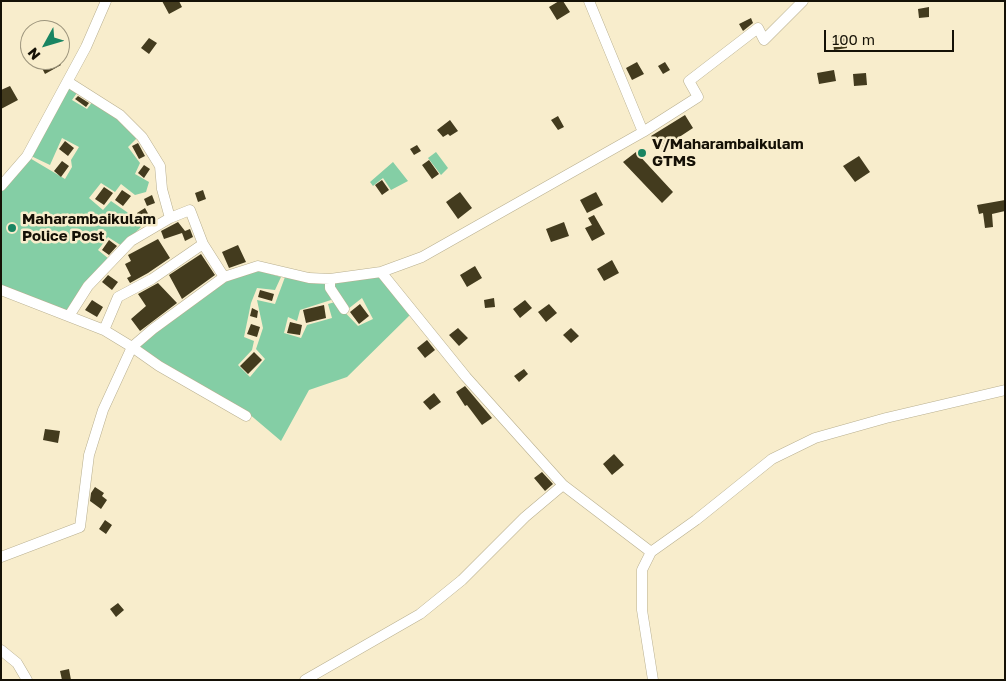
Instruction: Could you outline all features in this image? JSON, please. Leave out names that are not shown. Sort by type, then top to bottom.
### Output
[{"type":"street","points":[[1,186],[26,156],[68,82],[106,1]]},
{"type":"street","points":[[589,1],[643,132]]},
{"type":"street","points":[[1,557],[80,527],[88,455],[103,410],[132,347],[153,329],[224,277],[258,266],[309,278],[330,279],[381,272],[422,257],[643,132],[698,97],[689,81],[758,28],[764,40],[803,1]]},
{"type":"street","points":[[68,82],[120,115],[142,137],[160,166],[162,189],[170,218]]},
{"type":"street","points":[[69,316],[88,286],[131,241],[170,218],[190,210],[203,244],[224,277]]},
{"type":"street","points":[[104,330],[118,297],[152,279],[203,244]]},
{"type":"street","points":[[381,272],[466,377],[563,485],[652,552]]},
{"type":"street","points":[[330,279],[330,288],[344,309]]},
{"type":"street","points":[[1,290],[104,330],[159,366],[246,416]]},
{"type":"street","points":[[653,680],[642,610],[642,570],[652,552],[696,520],[772,459],[815,438],[886,418],[1005,390]]},
{"type":"street","points":[[305,680],[420,614],[462,580],[525,517],[563,485]]},
{"type":"street","points":[[1,650],[17,664],[27,680]]},
{"type":"green space","points":[[68,84],[79,90],[72,100],[87,109],[93,101],[118,117],[138,137],[128,147],[140,163],[135,174],[149,182],[146,192],[135,195],[121,184],[115,192],[101,183],[89,198],[103,210],[111,201],[134,217],[141,227],[122,246],[108,237],[98,250],[109,259],[68,313],[1,287],[1,189],[28,157],[65,179],[72,167],[71,160],[79,147],[62,138],[50,165],[29,155]]},
{"type":"green space","points":[[436,152],[448,168],[441,175],[428,158]]},
{"type":"green space","points":[[393,162],[408,181],[391,190],[383,178],[373,186],[370,182]]},
{"type":"green space","points":[[257,270],[281,277],[275,290],[257,288],[251,303],[244,337],[254,341],[252,350],[238,365],[250,377],[265,359],[256,349],[263,328],[257,300],[275,304],[285,277],[327,280],[331,300],[300,310],[297,321],[288,317],[284,333],[301,338],[307,325],[332,318],[328,304],[335,302],[358,326],[373,319],[362,298],[348,309],[337,296],[333,280],[378,274],[411,314],[347,377],[309,390],[281,441],[248,413],[159,362],[138,346],[225,280]]},
{"type":"building","points":[[162,1],[179,1],[182,7],[169,14]]},
{"type":"building","points":[[559,1],[563,1],[570,12],[557,20],[549,7]]},
{"type":"building","points":[[929,7],[929,17],[919,18],[918,9]]},
{"type":"building","points":[[751,18],[753,23],[743,31],[739,24]]},
{"type":"building","points":[[845,35],[847,48],[834,50],[832,36]]},
{"type":"building","points":[[149,38],[157,43],[149,54],[141,48]]},
{"type":"building","points":[[637,62],[644,74],[632,80],[626,68]]},
{"type":"building","points":[[665,62],[670,70],[663,74],[658,66]]},
{"type":"building","points":[[43,70],[52,70],[45,74]]},
{"type":"building","points":[[834,70],[836,81],[819,84],[817,73]]},
{"type":"building","points":[[866,73],[867,85],[854,86],[853,74]]},
{"type":"building","points":[[10,86],[18,100],[1,109],[1,90]]},
{"type":"building","points":[[78,96],[89,103],[86,107],[75,99]]},
{"type":"building","points":[[685,115],[693,128],[661,149],[651,136]]},
{"type":"building","points":[[558,116],[564,127],[558,130],[551,120]]},
{"type":"building","points":[[450,120],[458,131],[450,136],[448,134],[443,137],[437,130]]},
{"type":"building","points":[[65,141],[74,148],[68,156],[59,149]]},
{"type":"building","points":[[138,143],[145,156],[139,159],[132,146]]},
{"type":"building","points":[[417,145],[421,151],[414,155],[410,149]]},
{"type":"building","points":[[636,152],[673,192],[662,203],[623,162]]},
{"type":"building","points":[[859,156],[870,172],[855,182],[843,166]]},
{"type":"building","points":[[429,160],[439,174],[432,179],[422,165]]},
{"type":"building","points":[[62,161],[69,166],[61,177],[54,171]]},
{"type":"building","points":[[144,165],[150,169],[144,178],[138,173]]},
{"type":"building","points":[[382,180],[389,190],[382,195],[375,185]]},
{"type":"building","points":[[104,187],[113,193],[104,205],[95,199]]},
{"type":"building","points":[[122,190],[131,196],[123,206],[115,200]]},
{"type":"building","points":[[203,190],[206,199],[198,202],[195,193]]},
{"type":"building","points":[[460,192],[472,208],[458,219],[446,202]]},
{"type":"building","points":[[596,192],[603,205],[587,213],[580,200]]},
{"type":"building","points":[[152,195],[155,203],[147,206],[144,199]]},
{"type":"building","points":[[1005,200],[1005,211],[992,214],[993,227],[985,228],[983,213],[979,214],[977,205]]},
{"type":"building","points":[[145,208],[152,221],[144,225],[137,213]]},
{"type":"building","points":[[594,215],[605,234],[592,241],[585,228],[592,225],[588,218]]},
{"type":"building","points":[[178,222],[185,231],[190,229],[193,237],[185,241],[182,233],[164,239],[161,231]]},
{"type":"building","points":[[564,222],[569,236],[551,242],[546,229]]},
{"type":"building","points":[[158,239],[170,258],[130,283],[127,278],[131,276],[125,264],[131,261],[128,255]]},
{"type":"building","points":[[109,240],[117,246],[109,255],[102,250]]},
{"type":"building","points":[[238,245],[246,262],[229,268],[222,252]]},
{"type":"building","points":[[201,254],[215,275],[182,299],[169,275]]},
{"type":"building","points":[[612,260],[619,273],[604,281],[597,269]]},
{"type":"building","points":[[475,266],[482,278],[467,287],[460,275]]},
{"type":"building","points":[[108,275],[118,282],[112,290],[102,282]]},
{"type":"building","points":[[158,283],[177,303],[140,331],[131,319],[146,306],[138,294]]},
{"type":"building","points":[[260,290],[274,294],[272,301],[258,297]]},
{"type":"building","points":[[494,298],[495,307],[485,308],[484,300]]},
{"type":"building","points":[[92,300],[103,307],[97,317],[85,310]]},
{"type":"building","points":[[525,300],[532,308],[520,318],[513,309]]},
{"type":"building","points":[[360,304],[369,316],[359,324],[350,312]]},
{"type":"building","points":[[549,304],[557,313],[546,322],[538,312]]},
{"type":"building","points":[[324,305],[326,318],[306,323],[303,310]]},
{"type":"building","points":[[252,308],[258,311],[257,318],[250,316]]},
{"type":"building","points":[[290,322],[302,325],[300,335],[287,333]]},
{"type":"building","points":[[251,324],[260,327],[257,337],[247,334]]},
{"type":"building","points":[[458,328],[468,338],[459,346],[449,335]]},
{"type":"building","points":[[571,328],[579,336],[571,343],[563,335]]},
{"type":"building","points":[[427,340],[435,350],[425,358],[417,348]]},
{"type":"building","points":[[254,352],[262,360],[248,374],[240,366]]},
{"type":"building","points":[[524,369],[528,374],[519,382],[514,376]]},
{"type":"building","points":[[465,386],[492,418],[482,425],[467,405],[465,406],[456,392]]},
{"type":"building","points":[[434,393],[441,402],[430,410],[423,402]]},
{"type":"building","points":[[45,429],[60,431],[58,443],[43,440]]},
{"type":"building","points":[[614,454],[624,465],[612,475],[603,464]]},
{"type":"building","points":[[542,472],[553,484],[545,491],[534,478]]},
{"type":"building","points":[[95,487],[104,493],[102,496],[107,500],[101,509],[90,501],[91,493]]},
{"type":"building","points":[[105,520],[112,525],[106,534],[99,529]]},
{"type":"building","points":[[118,603],[124,610],[116,617],[110,609]]},
{"type":"building","points":[[69,669],[71,680],[62,680],[60,671]]},
{"type":"place","name":"V/Maharambaikulam GTMS","points":[[642,153]]},
{"type":"place","name":"Maharambaikulam Police Post","points":[[12,228]]}]
